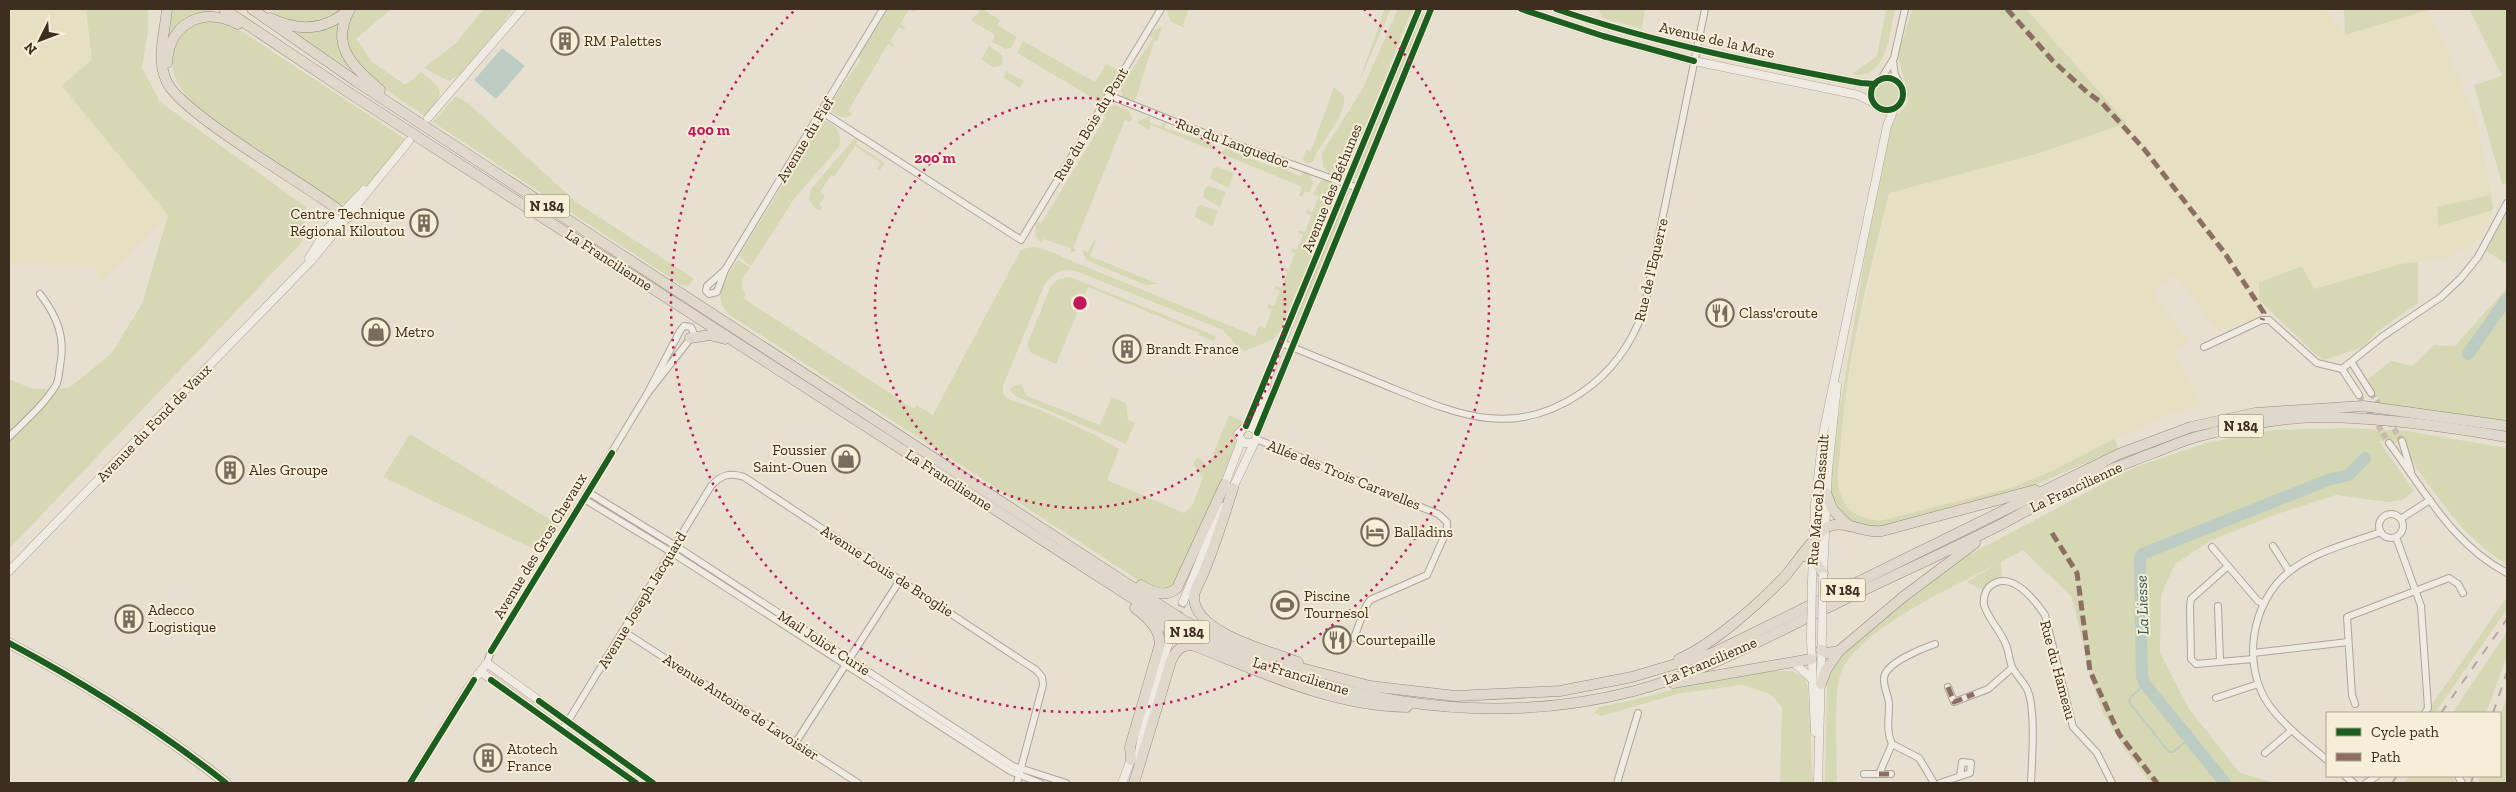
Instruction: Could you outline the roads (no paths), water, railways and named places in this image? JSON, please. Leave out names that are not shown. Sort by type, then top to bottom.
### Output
[{"type":"highway","points":[[167,9],[161,54],[164,74],[171,90],[188,106],[345,215]]},
{"type":"highway","name":"La Francilienne","points":[[224,9],[944,478],[1177,626],[1219,648],[1315,683],[1403,701],[1463,708],[1559,705],[1638,690],[1715,662],[1995,528],[2072,486],[2195,437],[2256,423],[2329,417],[2389,421],[2507,436]]},
{"type":"highway","points":[[252,9],[280,23],[306,28],[327,24],[350,9]]},
{"type":"highway","name":"La Francilienne","points":[[252,9],[288,36],[405,113],[1184,620],[1223,641],[1282,664],[1358,683],[1412,692],[1494,696],[1560,692],[1632,677],[1712,653],[2119,454],[2191,427],[2255,413],[2363,406],[2507,426]]},
{"type":"highway","points":[[350,9],[341,29],[345,52],[359,71],[405,113]]},
{"type":"highway","points":[[188,106],[173,84],[167,63],[168,52],[176,33],[190,22],[208,16],[226,18],[289,53]]},
{"type":"highway","points":[[690,338],[707,335],[720,337],[766,361]]},
{"type":"highway","points":[[901,436],[1151,591],[1162,594],[1171,592],[1180,584],[1229,486]]},
{"type":"highway","points":[[944,478],[1135,608],[1204,649],[1265,675],[1317,692],[1353,701],[1393,707],[1463,708]]},
{"type":"highway","points":[[1229,486],[1213,552],[1194,593],[1194,599],[1199,612],[1209,624],[1224,633],[1358,683]]},
{"type":"highway","points":[[1632,677],[1687,656],[1706,645],[1807,557],[1812,544],[1825,528],[1835,525],[1870,532],[1882,531],[2035,490],[2049,488]]},
{"type":"highway","points":[[1826,493],[1833,510],[1850,527]]},
{"type":"highway","points":[[1821,684],[1826,670],[1839,651],[1903,597],[1995,528]]},
{"type":"highway","points":[[1807,557],[1823,574]]},
{"type":"highway","points":[[1131,760],[1130,747],[1160,644],[1158,633],[1152,623],[1135,608]]},
{"type":"highway","points":[[1134,783],[1175,652],[1186,645],[1204,649]]},
{"type":"highway","points":[[1821,650],[1827,654],[1839,651]]},
{"type":"highway","points":[[1638,690],[1741,670],[1811,659]]},
{"type":"main road","points":[[9,637],[40,660]]},
{"type":"main road","points":[[9,643],[124,712],[226,783]]},
{"type":"street","points":[[508,23],[515,9]]},
{"type":"street","points":[[428,118],[522,9]]},
{"type":"street","name":"Avenue du Fief","points":[[725,270],[884,9]]},
{"type":"street","name":"Rue du Bois du Pont","points":[[822,112],[1021,240],[1161,9]]},
{"type":"street","name":"Avenue des Béthunes","points":[[1251,426],[1262,407],[1268,376],[1419,9]]},
{"type":"street","name":"Avenue des Béthunes","points":[[1229,486],[1255,438],[1431,9]]},
{"type":"street","name":"Avenue de la Mare","points":[[1521,9],[1602,36],[1694,61],[1858,95],[1872,102]]},
{"type":"street","name":"Avenue de la Mare","points":[[1556,9],[1633,33],[1697,49],[1856,82],[1878,81]]},
{"type":"street","name":"Rue de l'Equerre","points":[[1282,343],[1444,409],[1476,418],[1517,418],[1542,412],[1572,399],[1597,382],[1626,349],[1644,309],[1706,9]]},
{"type":"street","points":[[1878,108],[1886,111],[1894,109],[1902,99],[1903,93],[1895,75],[1894,58],[1905,9]]},
{"type":"street","points":[[1886,126],[1878,108],[1872,102],[1871,92],[1894,58]]},
{"type":"street","points":[[1878,81],[1892,79],[1900,84]]},
{"type":"street","name":"Rue du Languedoc","points":[[1108,95],[1188,127],[1358,188]]},
{"type":"street","name":"Rue Marcel Dassault","points":[[1812,544],[1823,434],[1840,360],[1886,126],[1894,109]]},
{"type":"street","name":"Avenue du Fond de Vaux","points":[[9,572],[298,274],[321,237],[345,215],[409,141]]},
{"type":"street","points":[[2342,369],[2346,364],[2352,363],[2383,336],[2441,296],[2461,278],[2478,257],[2506,204]]},
{"type":"street","points":[[9,437],[42,404],[57,383],[63,352],[60,328],[53,311],[40,294]]},
{"type":"street","points":[[2204,348],[2262,320],[2269,320],[2317,362],[2342,369],[2359,395]]},
{"type":"street","points":[[685,326],[691,327],[694,330],[690,338],[647,394],[680,331],[685,326]]},
{"type":"street","name":"Rue Marcel Dassault","points":[[1818,783],[1826,493],[1840,360]]},
{"type":"street","points":[[2352,363],[2371,393]]},
{"type":"street","name":"Avenue des Gros Chevaux","points":[[410,783],[472,682],[487,663],[491,652],[647,394]]},
{"type":"street","points":[[1251,426],[1255,438],[1245,444],[1241,442],[1239,431],[1243,427],[1251,426]]},
{"type":"street","name":"Allée des Trois Caravelles","points":[[1255,438],[1438,514],[1447,522],[1447,530],[1427,575],[1370,600],[1365,608],[1354,638]]},
{"type":"street","points":[[2402,441],[2412,475]]},
{"type":"street","name":"Avenue des Béthunes","points":[[1183,602],[1229,486],[1241,442]]},
{"type":"street","points":[[2389,443],[2462,541],[2484,559],[2507,573]]},
{"type":"street","name":"Avenue Joseph Jacquard","points":[[562,731],[711,486],[719,478],[727,474]]},
{"type":"street","name":"Avenue Louis de Broglie","points":[[727,474],[744,478],[1036,670],[1042,678],[1043,685],[1019,776]]},
{"type":"street","name":"Mail Joliot Curie","points":[[588,492],[1019,776],[1040,783]]},
{"type":"street","name":"Mail Joliot Curie","points":[[584,499],[673,549]]},
{"type":"street","points":[[2402,518],[2430,500]]},
{"type":"street","points":[[2381,532],[2384,518],[2389,513],[2394,512],[2402,518]]},
{"type":"street","points":[[2402,518],[2402,523],[2396,537],[2421,606],[2428,708],[2426,712]]},
{"type":"street","points":[[2381,532],[2387,538],[2396,537]]},
{"type":"street","points":[[2326,759],[2292,730],[2269,705],[2258,684],[2253,656],[2256,622],[2264,604],[2289,571],[2322,552],[2381,532]]},
{"type":"street","points":[[2273,546],[2289,571]]},
{"type":"street","points":[[2212,547],[2258,601],[2264,604]]},
{"type":"street","name":"Rue Marcel Dassault","points":[[1807,557],[1812,581],[1811,678],[1818,762]]},
{"type":"street","points":[[2228,566],[2191,599],[2191,659],[2196,664],[2348,642]]},
{"type":"street","points":[[2355,704],[2352,694],[2347,617],[2449,578],[2458,584],[2464,593]]},
{"type":"street","points":[[796,742],[900,580]]},
{"type":"street","name":"Rue du Hameau","points":[[2031,783],[2032,717],[2028,690],[2012,668],[2007,645],[1984,605],[1984,597],[1988,588],[1998,581],[2008,580],[2015,584],[2045,615],[2073,726],[2097,753],[2112,783]]},
{"type":"street","points":[[2218,606],[2220,662]]},
{"type":"street","name":"Avenue Antoine de Lavoisier","points":[[624,631],[858,783]]},
{"type":"street","points":[[1122,783],[1144,727],[1169,641]]},
{"type":"street","points":[[1934,783],[1918,758],[1892,744],[1888,734],[1889,704],[1884,678],[1887,670],[1916,650],[1935,644]]},
{"type":"street","points":[[1811,659],[1821,650]]},
{"type":"street","points":[[487,663],[653,783]]},
{"type":"street","points":[[1794,663],[1811,678]]},
{"type":"street","points":[[1948,687],[1954,702],[1988,689],[2012,668]]},
{"type":"street","points":[[481,672],[636,783]]},
{"type":"street","points":[[2216,698],[2258,684]]},
{"type":"street","points":[[1617,783],[1638,713]]},
{"type":"street","points":[[1134,783],[1144,727]]},
{"type":"street","points":[[2265,753],[2292,730]]},
{"type":"street","points":[[1879,774],[1892,744]]},
{"type":"street","points":[[1864,774],[1891,774]]},
{"type":"street","name":"Mail Joliot Curie","points":[[1019,776],[1066,783]]},
{"type":"street","points":[[1940,783],[1960,776]]},
{"type":"waterway","name":"La Liesse","points":[[2468,354],[2507,299]]},
{"type":"waterway","name":"La Liesse","points":[[2225,783],[2145,684],[2142,677],[2140,558],[2142,554],[2328,480],[2349,475],[2365,458]]},
{"type":"waterway","points":[[2145,684],[2130,698],[2129,702],[2169,752],[2173,752],[2189,739]]},
{"type":"tunnel","points":[[2371,393],[2381,408]]},
{"type":"tunnel","points":[[2359,395],[2389,443]]},
{"type":"tunnel","points":[[2389,421],[2402,441]]},
{"type":"tunnel","points":[[1169,641],[1183,602]]},
{"type":"railway","points":[[2442,712],[2507,619]]},
{"type":"railway","points":[[2493,712],[2507,672]]},
{"type":"railway","points":[[2392,783],[2396,777]]},
{"type":"railway","points":[[2471,783],[2473,777]]},
{"type":"place","name":"RM Palettes","points":[[565,41]]},
{"type":"place","name":"Centre Technique Régional Kiloutou","points":[[424,223]]},
{"type":"place","name":"Class'croute","points":[[1720,313]]},
{"type":"place","name":"Metro","points":[[376,332]]},
{"type":"place","name":"Brandt France","points":[[1127,349]]},
{"type":"place","name":"Foussier Saint-Ouen","points":[[846,459]]},
{"type":"place","name":"Ales Groupe","points":[[230,470]]},
{"type":"place","name":"Balladins","points":[[1375,532]]},
{"type":"place","name":"Piscine Tournesol","points":[[1285,605]]},
{"type":"place","name":"Adecco Logistique","points":[[129,619]]},
{"type":"place","name":"Courtepaille","points":[[1337,640]]},
{"type":"place","name":"Atotech France","points":[[488,758]]}]
